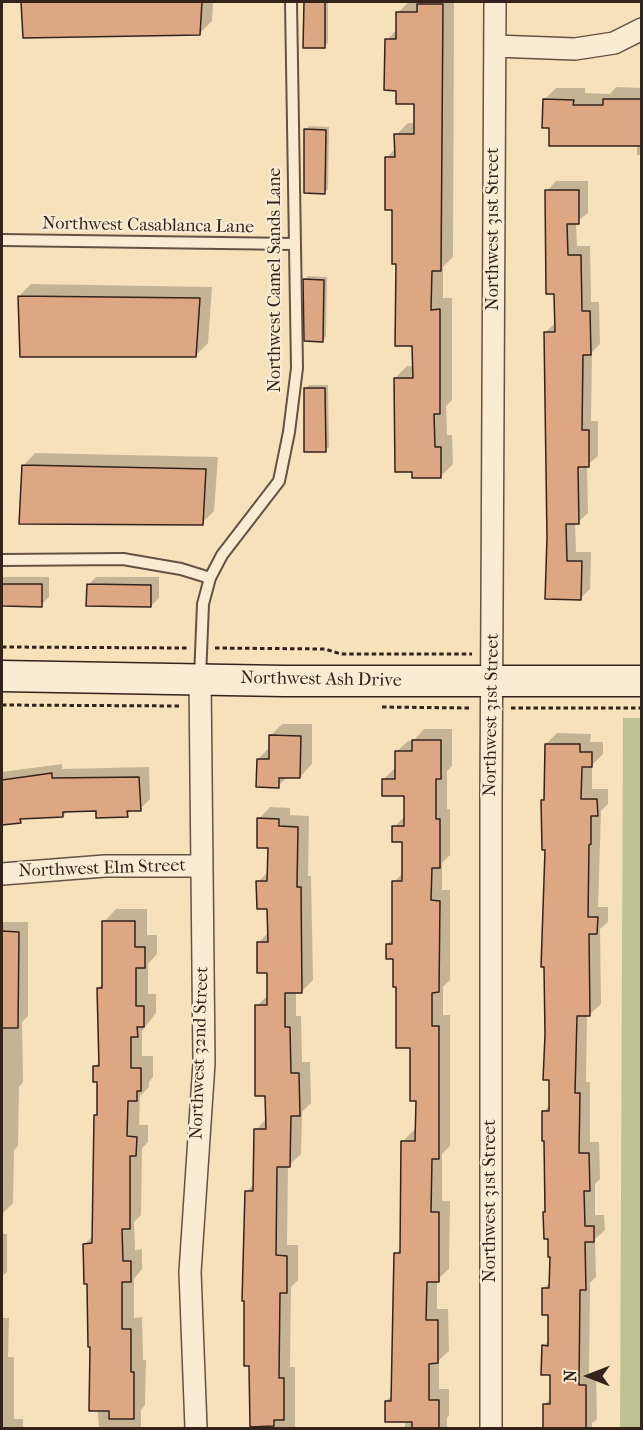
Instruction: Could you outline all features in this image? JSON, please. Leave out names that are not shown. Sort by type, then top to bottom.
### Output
[{"type":"street","name":"Northwest 31st Street","points":[[491,1428],[495,2]]},
{"type":"street","points":[[495,46],[575,49],[614,43],[642,28]]},
{"type":"street","name":"Northwest Ash Drive","points":[[2,676],[295,681],[493,668],[642,681]]},
{"type":"street","name":"Northwest 32nd Street","points":[[196,1428],[190,1272],[204,1063],[201,678]]},
{"type":"street","name":"Northwest Elm Street","points":[[2,874],[105,866],[202,866]]},
{"type":"lane","name":"Northwest Camel Sands Lane","points":[[201,678],[203,604],[210,578],[222,555],[279,481],[290,432],[297,368],[291,2]]},
{"type":"lane","name":"Northwest Casablanca Lane","points":[[2,240],[294,244]]},
{"type":"lane","points":[[2,560],[123,559],[181,569],[210,578]]},
{"type":"path","points":[[2,647],[325,649],[341,654],[368,654],[493,668]]},
{"type":"green space","points":[[623,718],[642,718],[641,1428],[620,1428]]},
{"type":"building","points":[[21,2],[202,2],[200,35],[23,38]]},
{"type":"building","points":[[304,2],[325,2],[325,48],[303,48]]},
{"type":"building","points":[[417,4],[443,4],[441,271],[432,271],[431,310],[440,309],[440,414],[434,414],[435,447],[441,447],[441,478],[412,478],[412,472],[395,472],[394,378],[413,378],[412,346],[395,346],[396,264],[392,264],[392,210],[385,210],[385,157],[395,157],[394,134],[414,134],[414,104],[396,104],[396,91],[384,90],[385,39],[396,39],[396,12],[417,12]]},
{"type":"building","points":[[543,99],[574,100],[573,105],[603,105],[603,99],[642,99],[642,146],[549,146],[549,128],[542,128]]},
{"type":"building","points":[[304,129],[326,130],[325,194],[304,193]]},
{"type":"building","points":[[545,190],[579,190],[579,224],[567,224],[568,255],[581,255],[582,311],[590,311],[591,355],[583,355],[582,430],[589,430],[589,467],[578,467],[579,524],[566,524],[567,561],[582,561],[581,600],[545,599],[547,538],[544,332],[555,332],[554,294],[546,294]]},
{"type":"building","points":[[303,279],[324,280],[323,342],[304,341]]},
{"type":"building","points":[[18,296],[200,298],[196,357],[20,357]]},
{"type":"building","points":[[304,388],[325,388],[326,452],[304,452]]},
{"type":"building","points":[[22,465],[206,469],[203,525],[19,524]]},
{"type":"building","points":[[2,584],[42,584],[42,607],[2,606]]},
{"type":"building","points":[[87,584],[151,585],[151,607],[86,606]]},
{"type":"building","points":[[269,735],[301,736],[300,778],[279,778],[279,788],[256,787],[257,759],[269,759]]},
{"type":"building","points":[[412,740],[441,740],[441,779],[436,779],[436,819],[440,819],[440,868],[432,868],[431,900],[440,901],[439,992],[432,993],[432,1026],[439,1026],[439,1159],[432,1159],[431,1212],[439,1212],[439,1282],[427,1282],[426,1320],[438,1320],[438,1363],[429,1364],[429,1400],[439,1400],[439,1428],[412,1428],[412,1422],[385,1422],[385,1401],[391,1401],[394,1253],[400,1253],[401,1141],[415,1141],[416,1101],[410,1101],[410,1048],[396,1048],[396,987],[393,987],[393,959],[386,959],[386,944],[392,944],[392,881],[402,881],[402,842],[392,842],[392,826],[404,826],[404,796],[382,796],[382,779],[395,779],[395,751],[412,751]]},
{"type":"building","points":[[545,744],[580,744],[580,752],[592,752],[592,767],[582,767],[581,799],[597,799],[598,816],[591,816],[588,917],[598,917],[597,934],[589,934],[590,1016],[577,1016],[575,1093],[580,1093],[579,1153],[589,1153],[590,1191],[584,1191],[585,1226],[594,1226],[594,1242],[585,1242],[586,1290],[580,1290],[579,1385],[586,1385],[586,1428],[543,1428],[543,1404],[550,1404],[550,1375],[541,1375],[542,1345],[548,1346],[548,1315],[542,1315],[542,1288],[549,1288],[550,1257],[548,1257],[548,1239],[544,1239],[544,1141],[542,1141],[542,1111],[549,1111],[549,1080],[543,1080],[544,967],[541,967],[545,850],[542,850],[541,800],[544,800]]},
{"type":"building","points":[[52,773],[52,778],[139,777],[141,811],[127,811],[128,817],[96,818],[96,811],[63,812],[63,817],[20,819],[21,823],[2,825],[2,780]]},
{"type":"building","points":[[257,818],[279,819],[279,826],[298,827],[297,887],[301,887],[302,993],[285,993],[285,1027],[290,1027],[291,1073],[299,1073],[300,1116],[291,1116],[290,1167],[277,1167],[276,1255],[287,1256],[287,1293],[280,1293],[279,1378],[284,1378],[284,1420],[274,1420],[274,1426],[250,1427],[249,1366],[244,1366],[244,1301],[242,1301],[245,1191],[253,1191],[254,1129],[266,1129],[265,1096],[255,1096],[255,1005],[267,1005],[267,973],[257,973],[257,942],[268,942],[267,909],[257,909],[256,881],[267,881],[268,848],[257,848]]},
{"type":"building","points":[[102,921],[135,921],[135,947],[145,947],[145,968],[136,968],[136,1006],[144,1006],[144,1027],[137,1027],[138,1037],[131,1037],[131,1068],[141,1068],[141,1091],[137,1091],[137,1101],[128,1101],[127,1136],[137,1137],[136,1156],[130,1156],[130,1229],[122,1229],[123,1261],[131,1261],[131,1282],[122,1282],[122,1329],[131,1329],[134,1419],[109,1419],[109,1411],[89,1411],[90,1347],[88,1347],[87,1284],[84,1284],[83,1244],[92,1243],[94,1115],[97,1115],[97,1082],[93,1082],[93,1066],[99,1066],[97,988],[102,988]]},
{"type":"building","points":[[2,931],[19,932],[18,1028],[2,1028]]}]
